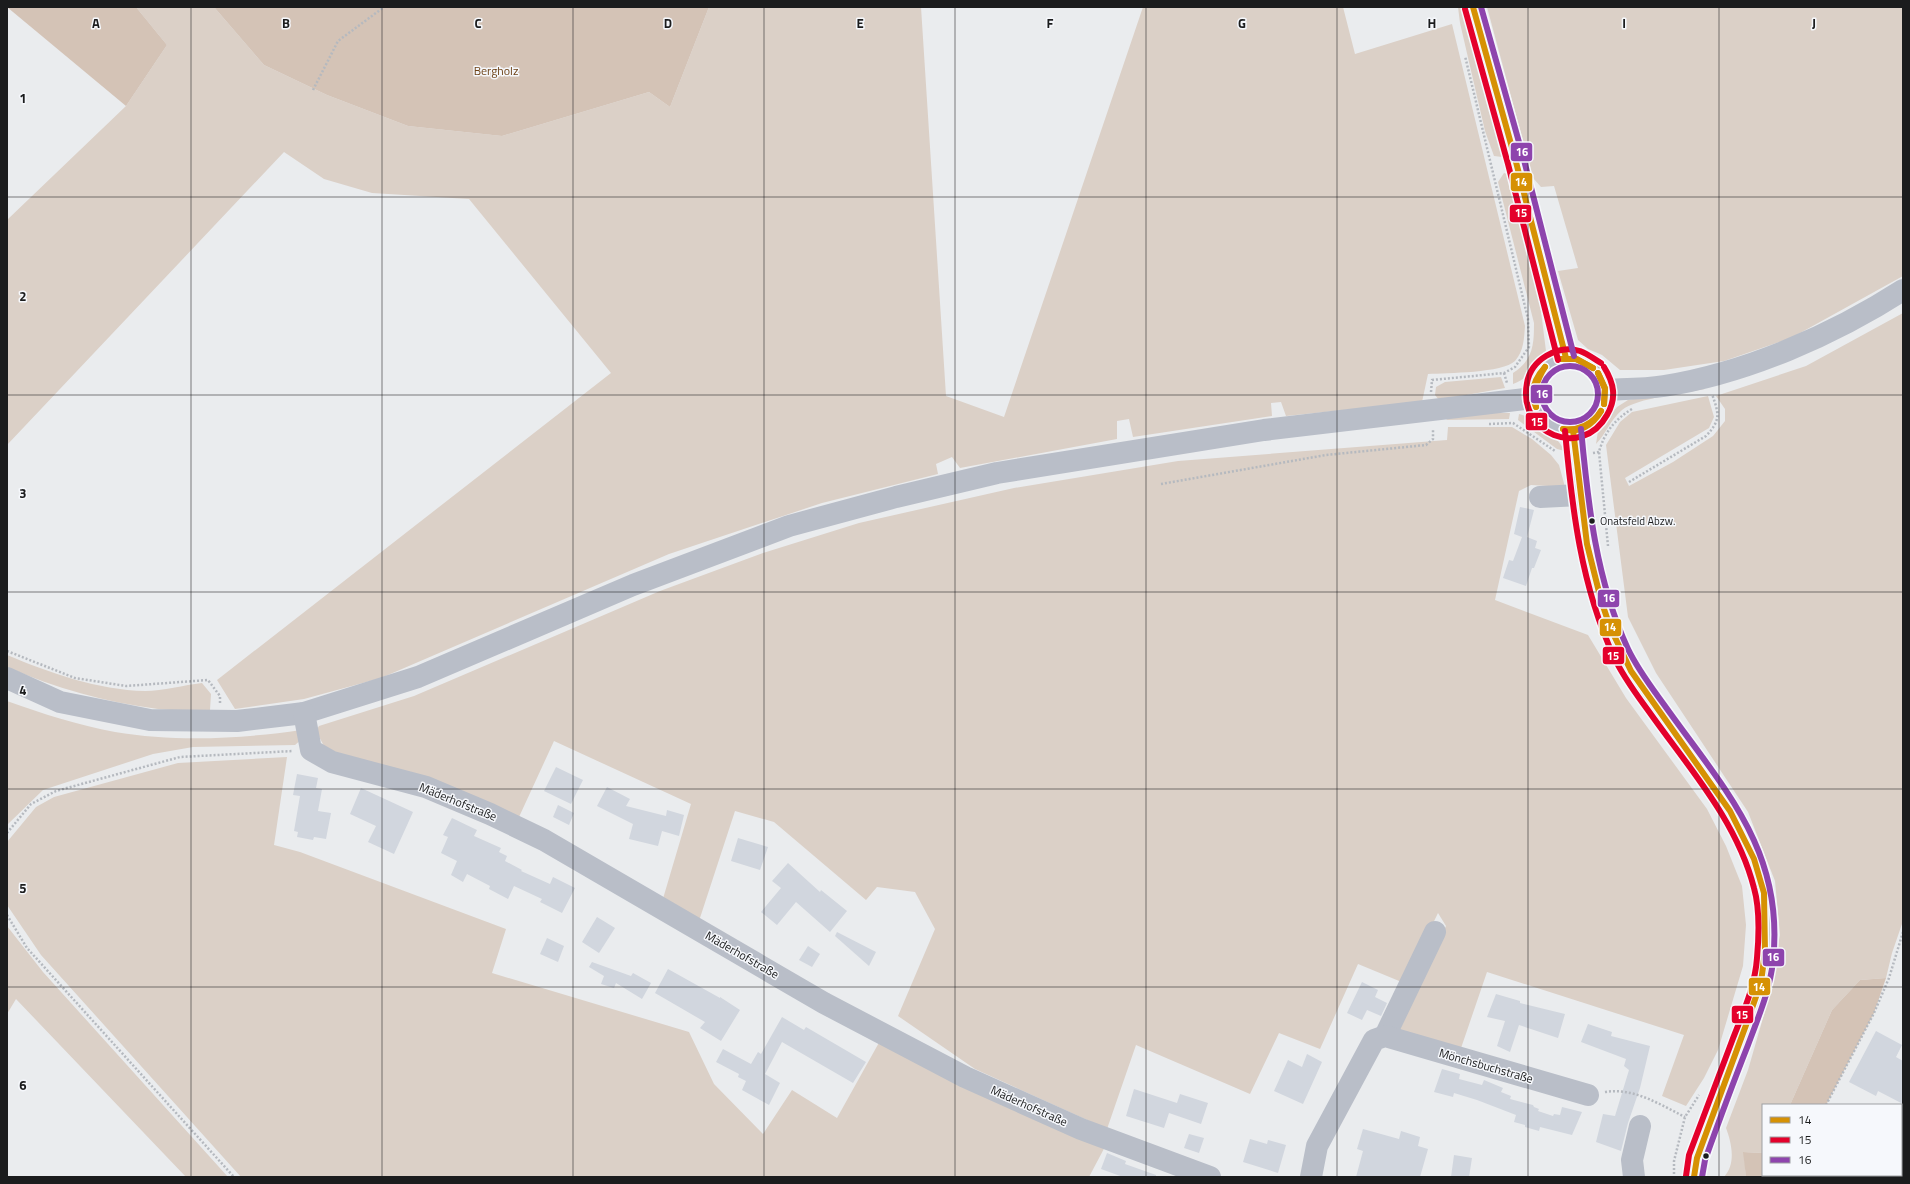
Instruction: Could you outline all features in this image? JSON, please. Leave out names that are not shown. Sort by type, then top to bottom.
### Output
[{"type":"street","points":[[1474,7],[1516,162],[1566,358]]},
{"type":"street","points":[[1606,390],[1663,386],[1731,371],[1793,348],[1872,310],[1903,290]]},
{"type":"street","points":[[1566,358],[1577,358],[1588,362],[1597,370],[1603,379],[1606,390],[1603,407],[1594,421],[1585,427],[1574,430],[1562,430],[1551,426],[1536,409],[1533,398],[1534,386],[1538,376],[1545,367],[1555,361],[1566,358]]},
{"type":"street","points":[[7,678],[60,702],[150,720],[237,721],[304,713],[418,677],[634,585],[789,526],[896,496],[998,473],[1264,430],[1433,421],[1533,398]]},
{"type":"street","points":[[1574,430],[1580,495],[1596,586],[1607,621],[1622,655],[1718,794],[1746,839],[1762,886],[1766,927],[1765,962],[1751,1014],[1697,1158],[1694,1177]]},
{"type":"street","points":[[1540,497],[1580,495]]},
{"type":"street","points":[[304,713],[311,750]]},
{"type":"street","name":"Mäderhofstraße","points":[[311,750],[332,762],[426,787],[490,814],[544,840],[824,1003],[965,1077],[1082,1129],[1210,1177]]},
{"type":"street","points":[[1311,1177],[1321,1139],[1374,1040],[1385,1036],[1435,932]]},
{"type":"street","name":"Mönchsbuchstraße","points":[[1385,1036],[1588,1095]]},
{"type":"street","points":[[1634,1177],[1632,1160],[1640,1126]]},
{"type":"path","points":[[313,90],[338,41],[384,7]]},
{"type":"path","points":[[1161,484],[1326,455],[1426,445],[1433,439],[1432,380],[1504,373],[1515,367],[1528,347],[1528,319],[1464,51]]},
{"type":"path","points":[[1629,482],[1706,436],[1715,426],[1718,410],[1704,377]]},
{"type":"path","points":[[1483,424],[1514,423],[1561,455]]},
{"type":"path","points":[[1599,452],[1609,550]]},
{"type":"path","points":[[7,652],[75,678],[126,686],[208,680],[220,696],[222,721]]},
{"type":"path","points":[[7,833],[31,804],[56,792],[180,756],[311,750]]},
{"type":"path","points":[[7,915],[27,948],[234,1177]]},
{"type":"path","points":[[1827,1104],[1874,1013],[1889,978],[1903,932]]},
{"type":"path","points":[[1588,1095],[1616,1090],[1646,1098],[1685,1117]]},
{"type":"path","points":[[1674,1177],[1674,1161],[1685,1117],[1701,1093]]},
{"type":"shaded area","points":[[136,7],[214,7],[264,65],[327,95],[408,126],[502,136],[649,92],[670,107],[709,7],[921,7],[946,396],[1004,417],[1143,7],[1343,7],[1355,54],[1452,24],[1525,326],[1523,344],[1518,357],[1509,365],[1474,372],[1428,374],[1422,402],[1286,416],[1281,402],[1271,403],[1272,416],[1133,437],[1129,419],[1117,421],[1117,439],[960,468],[952,457],[936,464],[938,474],[822,503],[669,554],[381,678],[304,699],[235,709],[217,680],[611,373],[469,199],[372,193],[324,179],[284,152],[7,445],[7,220],[126,106],[167,45]]},
{"type":"shaded area","points":[[1458,7],[1466,7],[1505,151],[1502,157],[1494,156],[1485,131],[1460,23]]},
{"type":"shaded area","points":[[1487,7],[1903,7],[1903,276],[1791,338],[1724,361],[1664,370],[1620,370],[1602,355],[1588,349],[1578,340],[1558,271],[1578,268],[1554,186],[1541,187],[1533,178]]},
{"type":"shaded area","points":[[1504,173],[1512,175],[1537,280],[1546,351],[1524,379],[1513,384],[1513,373],[1525,363],[1531,351],[1534,338],[1534,323],[1498,182]]},
{"type":"shaded area","points":[[1903,313],[1903,921],[1892,953],[1886,978],[1860,980],[1832,1010],[1790,1104],[1762,1104],[1762,1153],[1744,1152],[1746,1177],[1724,1177],[1728,1172],[1732,1154],[1726,1128],[1748,1070],[1765,1011],[1780,935],[1775,881],[1748,812],[1656,673],[1628,617],[1606,445],[1620,422],[1632,412],[1708,396],[1714,417],[1709,428],[1625,478],[1629,486],[1673,462],[1713,436],[1725,421],[1725,409],[1716,396],[1806,366]]},
{"type":"shaded area","points":[[1501,377],[1505,388],[1439,400],[1435,395],[1436,387],[1445,382]]},
{"type":"shaded area","points":[[1701,386],[1705,389],[1650,399],[1629,406],[1618,414],[1596,444],[1598,431],[1617,407],[1628,400]]},
{"type":"shaded area","points":[[1510,413],[1509,419],[1446,420],[1454,415]]},
{"type":"shaded area","points":[[1519,414],[1540,423],[1556,438],[1565,451],[1557,449],[1518,420]]},
{"type":"shaded area","points":[[1448,427],[1512,427],[1532,439],[1551,455],[1559,465],[1565,487],[1531,485],[1519,491],[1495,600],[1588,635],[1626,698],[1707,809],[1726,846],[1742,886],[1746,925],[1743,966],[1718,1050],[1704,1078],[1686,1106],[1662,1096],[1684,1035],[1487,972],[1459,1054],[1392,1032],[1446,926],[1438,913],[1404,983],[1358,964],[1320,1049],[1279,1033],[1250,1094],[1136,1045],[1107,1129],[975,1069],[898,1016],[935,929],[915,892],[877,887],[866,900],[774,822],[735,811],[698,924],[662,902],[691,804],[554,741],[519,817],[339,756],[324,746],[316,731],[319,726],[414,696],[660,591],[763,553],[859,523],[1014,488],[1178,461],[1447,440]]},
{"type":"shaded area","points":[[7,655],[74,679],[92,684],[127,690],[152,691],[202,683],[211,694],[210,710],[158,709],[100,698],[62,688],[7,667]]},
{"type":"shaded area","points":[[7,701],[74,723],[115,732],[138,735],[208,738],[255,736],[301,730],[303,738],[295,745],[193,747],[153,754],[43,790],[7,825]]},
{"type":"shaded area","points":[[287,757],[274,845],[300,852],[506,929],[492,973],[689,1032],[714,1084],[763,1134],[792,1090],[837,1118],[881,1039],[1107,1143],[1089,1177],[241,1177],[41,955],[7,905],[7,842],[36,807],[54,797],[178,763]]},
{"type":"shaded area","points":[[7,926],[43,972],[228,1177],[186,1177],[16,999],[7,1014]]},
{"type":"green space","points":[[7,7],[136,7],[167,45],[126,106]]},
{"type":"green space","name":"Bergholz","points":[[214,7],[709,7],[670,107],[649,92],[502,136],[408,126],[327,95],[264,65]]},
{"type":"green space","points":[[1886,978],[1874,1013],[1827,1104],[1790,1104],[1832,1010],[1860,980]]},
{"type":"green space","points":[[1743,1152],[1762,1153],[1762,1176],[1862,1177],[1746,1177]]},
{"type":"building","points":[[1520,507],[1534,510],[1527,537],[1537,541],[1535,548],[1541,550],[1534,568],[1532,568],[1526,586],[1503,578],[1509,560],[1513,561],[1522,537],[1514,534]]},
{"type":"building","points":[[556,767],[583,780],[571,804],[544,791]]},
{"type":"building","points":[[297,774],[318,778],[316,788],[322,789],[318,811],[331,813],[326,839],[314,837],[313,840],[297,837],[298,832],[294,831],[300,796],[293,795]]},
{"type":"building","points":[[607,787],[630,799],[626,806],[666,816],[667,810],[684,815],[679,836],[662,831],[658,846],[629,839],[633,824],[597,806]]},
{"type":"building","points":[[361,788],[413,812],[394,854],[368,842],[376,826],[350,814]]},
{"type":"building","points":[[558,805],[574,813],[569,825],[553,817]]},
{"type":"building","points":[[452,818],[477,830],[474,836],[501,848],[499,852],[507,856],[505,861],[522,870],[521,871],[550,884],[553,877],[575,888],[562,913],[540,902],[542,899],[514,886],[508,899],[489,889],[490,886],[467,874],[463,882],[451,875],[457,861],[441,853],[448,837],[443,835]]},
{"type":"building","points":[[738,838],[768,847],[760,870],[731,861]]},
{"type":"building","points":[[788,863],[820,892],[821,890],[847,911],[830,932],[796,902],[777,925],[761,912],[781,888],[772,881]]},
{"type":"building","points":[[597,917],[615,928],[599,953],[582,942]]},
{"type":"building","points":[[837,932],[876,952],[869,966],[835,936]]},
{"type":"building","points":[[547,938],[564,946],[558,962],[540,954]]},
{"type":"building","points":[[808,946],[820,954],[812,967],[799,960]]},
{"type":"building","points":[[592,962],[631,976],[633,973],[651,983],[642,999],[616,983],[614,988],[601,984],[604,976],[589,967]]},
{"type":"building","points":[[668,969],[720,997],[740,1010],[721,1041],[700,1028],[705,1022],[655,993]]},
{"type":"building","points":[[1362,982],[1378,990],[1375,997],[1387,1003],[1381,1016],[1367,1010],[1362,1020],[1347,1013]]},
{"type":"building","points":[[1496,994],[1520,1001],[1520,1003],[1565,1014],[1558,1038],[1519,1025],[1510,1052],[1497,1046],[1505,1021],[1487,1017]]},
{"type":"building","points":[[782,1017],[804,1030],[806,1027],[866,1062],[853,1083],[782,1042],[765,1074],[780,1083],[769,1105],[742,1090],[746,1081],[738,1077],[739,1074],[716,1062],[723,1049],[751,1064],[758,1052],[761,1054]]},
{"type":"building","points":[[1588,1024],[1612,1032],[1611,1036],[1650,1046],[1640,1088],[1628,1123],[1621,1151],[1596,1142],[1603,1114],[1615,1116],[1629,1070],[1624,1066],[1626,1059],[1581,1042]]},
{"type":"building","points":[[1876,1031],[1902,1045],[1896,1057],[1903,1061],[1903,1104],[1878,1091],[1876,1096],[1849,1082]]},
{"type":"building","points":[[1307,1054],[1322,1062],[1303,1104],[1274,1091],[1288,1060],[1302,1067]]},
{"type":"building","points":[[1442,1069],[1460,1074],[1459,1079],[1482,1085],[1484,1080],[1503,1088],[1501,1092],[1511,1096],[1510,1099],[1533,1105],[1539,1109],[1538,1111],[1553,1116],[1554,1114],[1560,1115],[1562,1107],[1582,1112],[1572,1135],[1540,1127],[1539,1131],[1525,1127],[1525,1125],[1514,1122],[1516,1115],[1477,1100],[1454,1093],[1453,1097],[1434,1092]]},
{"type":"building","points":[[1134,1089],[1177,1103],[1180,1094],[1208,1103],[1201,1124],[1169,1113],[1164,1128],[1126,1116]]},
{"type":"building","points":[[1363,1129],[1399,1139],[1401,1131],[1420,1137],[1418,1146],[1428,1149],[1420,1177],[1356,1177],[1363,1151],[1357,1149]]},
{"type":"building","points":[[1189,1134],[1204,1138],[1199,1153],[1184,1148]]},
{"type":"building","points":[[1250,1139],[1267,1144],[1268,1140],[1286,1145],[1278,1173],[1243,1162]]},
{"type":"building","points":[[1107,1153],[1126,1161],[1125,1164],[1156,1175],[1156,1177],[1123,1177],[1101,1169]]},
{"type":"building","points":[[1454,1155],[1472,1158],[1469,1177],[1451,1177]]},
{"type":"transit line","name":"14","points":[[1473,7],[1516,162],[1566,358]]},
{"type":"transit line","name":"16","points":[[1481,7],[1524,160],[1574,356]]},
{"type":"transit line","name":"15","points":[[1465,9],[1508,164],[1558,360]]},
{"type":"transit line","name":"15","points":[[1601,363],[1583,352],[1571,349],[1554,352],[1539,361],[1529,375],[1527,383],[1527,401],[1532,416],[1541,427],[1554,435],[1568,438],[1583,436],[1596,429],[1607,415],[1613,397],[1612,385],[1604,367]]},
{"type":"transit line","name":"14","points":[[1560,359],[1576,359],[1593,368]]},
{"type":"transit line","name":"14","points":[[1560,359],[1577,359],[1593,368]]},
{"type":"transit line","name":"16","points":[[1565,366],[1575,366],[1590,374],[1596,383],[1598,394],[1596,405],[1590,414],[1575,422],[1565,422],[1554,417],[1547,410],[1542,399],[1542,389],[1547,378],[1554,371],[1565,366]]},
{"type":"transit line","name":"14","points":[[1536,407],[1533,396],[1534,386],[1538,376],[1545,367]]},
{"type":"transit line","name":"14","points":[[1536,407],[1536,386],[1545,367]]},
{"type":"transit line","name":"14","points":[[1598,373],[1605,388],[1604,404]]},
{"type":"transit line","name":"14","points":[[1598,373],[1605,389],[1604,404]]},
{"type":"transit line","name":"14","points":[[1563,429],[1574,429],[1585,426],[1594,420],[1601,411]]},
{"type":"transit line","name":"14","points":[[1563,429],[1575,430],[1585,427],[1590,424],[1601,411]]},
{"type":"transit line","name":"16","points":[[1581,429],[1595,541],[1608,596],[1617,623],[1628,649],[1641,672],[1708,765],[1746,823],[1760,854],[1769,886],[1774,922],[1773,961],[1769,983],[1760,1014],[1705,1160],[1702,1177]]},
{"type":"transit line","name":"14","points":[[1573,430],[1587,544],[1601,600],[1610,627],[1631,671],[1730,811],[1754,859],[1764,893],[1765,952],[1761,982],[1697,1158],[1694,1177]]},
{"type":"transit line","name":"15","points":[[1565,431],[1575,518],[1586,575],[1593,603],[1614,657],[1626,679],[1696,775],[1724,818],[1736,840],[1746,864],[1756,896],[1759,932],[1754,980],[1744,1011],[1689,1155],[1686,1176]]},
{"type":"place","name":"Onatsfeld Abzw.","points":[[1592,521]]}]
